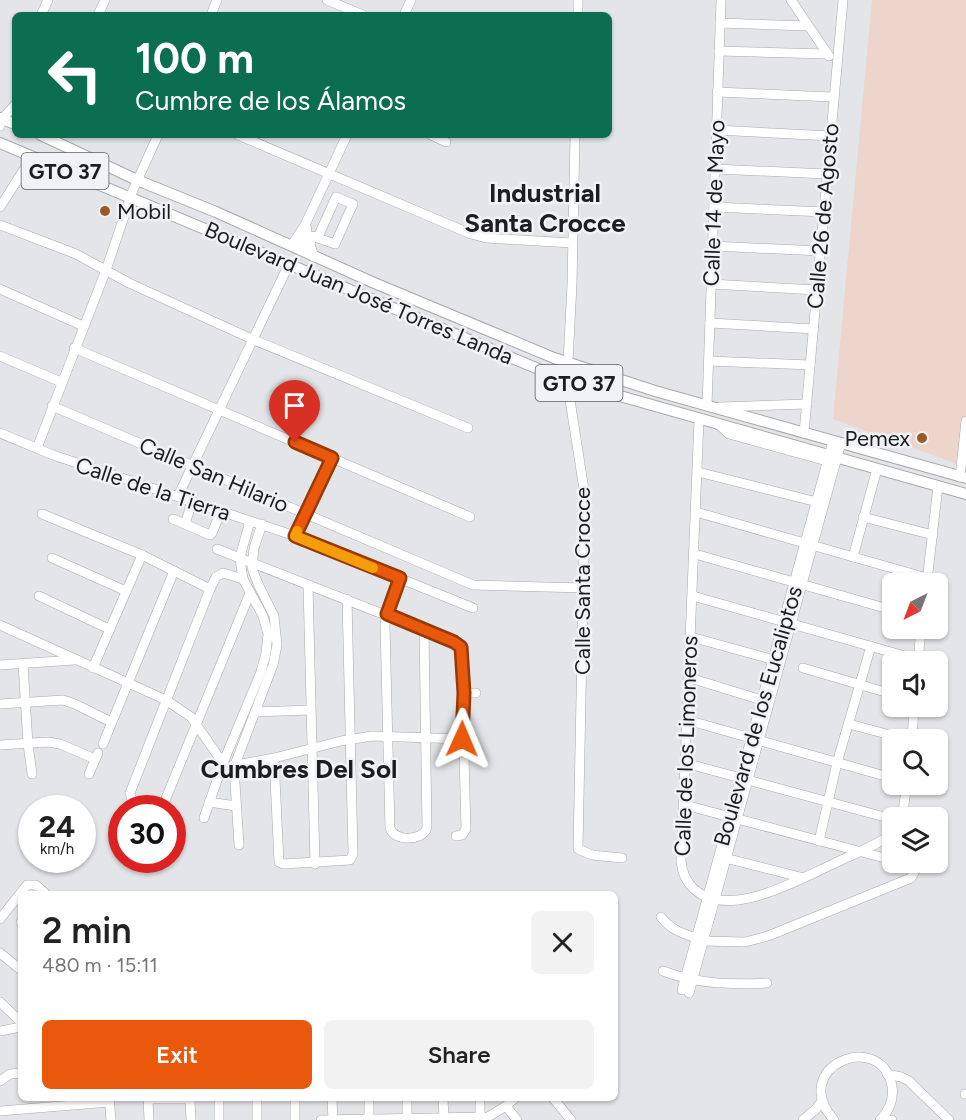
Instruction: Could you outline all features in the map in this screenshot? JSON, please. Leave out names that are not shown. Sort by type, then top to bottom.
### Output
[{"type":"main road","name":"Boulevard Juan José Torres Landa","points":[[49,138],[137,180],[216,212],[314,257],[569,363],[655,391],[963,477]]},
{"type":"main road","name":"Boulevard Juan José Torres Landa","points":[[0,143],[567,381],[833,459],[966,494]]},
{"type":"street","points":[[327,0],[356,12]]},
{"type":"street","name":"Calle 14 de Mayo","points":[[709,406],[721,0]]},
{"type":"street","points":[[791,0],[826,54],[837,64]]},
{"type":"street","name":"Calle 26 de Agosto","points":[[804,433],[843,0]]},
{"type":"street","points":[[720,23],[807,26]]},
{"type":"street","points":[[719,51],[826,54]]},
{"type":"street","points":[[717,92],[833,96]]},
{"type":"street","points":[[1,121],[12,108]]},
{"type":"street","points":[[716,130],[831,136]]},
{"type":"street","points":[[37,448],[106,270],[130,198],[157,138]]},
{"type":"street","points":[[245,138],[478,237],[572,243]]},
{"type":"street","points":[[296,248],[307,230],[306,225],[346,138]]},
{"type":"street","points":[[437,138],[446,142]]},
{"type":"street","name":"Calle Santa Crocce","points":[[575,138],[567,381],[585,496],[578,849],[592,855],[622,858]]},
{"type":"street","points":[[0,207],[32,157]]},
{"type":"street","points":[[715,169],[827,174]]},
{"type":"street","points":[[314,257],[310,239],[314,236],[335,244],[353,204],[336,197],[318,237]]},
{"type":"street","points":[[714,207],[825,212]]},
{"type":"street","points":[[0,225],[76,254],[129,283],[254,340],[468,428]]},
{"type":"street","points":[[712,246],[821,250]]},
{"type":"street","points":[[178,496],[289,264]]},
{"type":"street","points":[[711,284],[817,290]]},
{"type":"street","points":[[0,289],[83,326]]},
{"type":"street","points":[[710,323],[814,329]]},
{"type":"street","points":[[74,348],[470,517]]},
{"type":"street","points":[[0,356],[61,382]]},
{"type":"street","points":[[709,361],[810,365]]},
{"type":"street","points":[[709,406],[807,404]]},
{"type":"street","name":"Calle San Hilario","points":[[52,406],[473,585],[583,588]]},
{"type":"street","name":"Calle de los Limoneros","points":[[699,419],[681,868],[687,881],[701,894],[711,898]]},
{"type":"street","points":[[963,477],[966,421]]},
{"type":"street","name":"Calle de la Tierra","points":[[0,433],[73,463],[295,536],[473,608]]},
{"type":"street","name":"Boulevard de los Eucaliptos","points":[[685,992],[837,442]]},
{"type":"street","points":[[295,536],[332,458]]},
{"type":"street","name":"Boulevard de los Eucaliptos","points":[[809,544],[817,501],[833,459]]},
{"type":"street","points":[[853,557],[877,469]]},
{"type":"street","points":[[698,472],[817,501]]},
{"type":"street","points":[[928,573],[938,486]]},
{"type":"street","points":[[185,524],[192,502]]},
{"type":"street","points":[[173,519],[210,535],[220,511]]},
{"type":"street","points":[[696,512],[902,573]]},
{"type":"street","points":[[42,514],[142,555],[210,589]]},
{"type":"street","points":[[863,517],[933,535]]},
{"type":"street","points":[[204,818],[223,763],[261,672],[266,653],[268,634],[263,616],[243,579],[240,557],[250,521]]},
{"type":"street","points":[[239,845],[234,767],[275,659],[277,637],[274,615],[258,584],[252,561],[262,524]]},
{"type":"street","points":[[217,549],[387,614],[461,647],[466,829],[462,835],[456,836]]},
{"type":"street","points":[[695,554],[882,607]]},
{"type":"street","points":[[93,668],[142,555]]},
{"type":"street","points":[[52,558],[126,591]]},
{"type":"street","points":[[103,744],[174,571]]},
{"type":"street","points":[[131,795],[216,577],[223,573],[243,579]]},
{"type":"street","points":[[400,578],[387,614],[391,834],[396,837],[420,837],[427,828],[424,631]]},
{"type":"street","points":[[308,585],[315,864]]},
{"type":"street","points":[[167,795],[250,593]]},
{"type":"street","points":[[39,596],[109,629]]},
{"type":"street","points":[[693,596],[887,651]]},
{"type":"street","points":[[274,758],[278,859],[283,864],[315,864],[350,860],[353,854],[347,599]]},
{"type":"street","points":[[0,626],[166,700],[184,711],[196,723],[223,763],[234,767],[350,739],[388,735],[462,739]]},
{"type":"street","points":[[691,637],[777,661]]},
{"type":"street","points":[[819,841],[837,763],[871,646]]},
{"type":"street","points":[[50,662],[51,648]]},
{"type":"street","points":[[0,665],[76,660]]},
{"type":"street","points":[[23,664],[27,744],[32,774]]},
{"type":"street","points":[[803,668],[882,692]]},
{"type":"street","points":[[690,678],[766,701]]},
{"type":"street","points":[[464,693],[476,693]]},
{"type":"street","points":[[0,704],[55,700],[69,702],[111,722]]},
{"type":"street","points":[[255,712],[310,710]]},
{"type":"street","points":[[687,720],[882,775]]},
{"type":"street","points":[[849,724],[882,733]]},
{"type":"street","points":[[0,745],[48,742],[97,756],[89,774]]},
{"type":"street","points":[[685,763],[882,816]]},
{"type":"street","points":[[209,802],[236,806]]},
{"type":"street","points":[[685,805],[882,857]]},
{"type":"street","name":"Boulevard de los Eucaliptos","points":[[711,898],[725,858],[733,818]]},
{"type":"street","points":[[711,898],[747,899],[804,878],[882,839]]},
{"type":"street","points":[[725,858],[804,878]]},
{"type":"street","points":[[661,917],[677,932],[700,940],[745,942],[768,936],[911,878],[914,873]]},
{"type":"street","points":[[22,891],[27,885],[36,885],[43,891]]},
{"type":"street","points":[[0,919],[18,896]]},
{"type":"street","points":[[0,953],[18,968]]},
{"type":"street","points":[[663,971],[688,980],[724,985],[767,983]]},
{"type":"street","points":[[0,1002],[18,1019]]},
{"type":"street","points":[[0,1031],[18,1028]]},
{"type":"street","points":[[834,1120],[826,1112],[822,1101],[821,1091],[827,1072],[843,1059],[863,1057],[881,1066],[892,1083],[893,1094],[888,1119]]},
{"type":"street","points":[[0,1081],[10,1074],[18,1073]]},
{"type":"street","points":[[887,1074],[909,1081],[949,1120]]},
{"type":"street","points":[[0,1111],[100,1101]]},
{"type":"street","points":[[110,1101],[111,1120]]},
{"type":"street","points":[[148,1101],[149,1120]]},
{"type":"street","points":[[190,1101],[191,1120]]},
{"type":"street","points":[[219,1101],[219,1120]]},
{"type":"street","points":[[257,1101],[257,1120]]},
{"type":"street","points":[[295,1101],[295,1120]]},
{"type":"street","points":[[332,1101],[333,1120]]},
{"type":"street","points":[[369,1101],[369,1119]]},
{"type":"street","points":[[406,1101],[407,1118]]},
{"type":"street","points":[[443,1101],[444,1118]]},
{"type":"street","points":[[480,1101],[480,1118]]},
{"type":"street","points":[[321,1120],[480,1118],[491,1116],[512,1101]]},
{"type":"street","points":[[555,1101],[571,1120]]},
{"type":"street","points":[[803,1120],[822,1101]]},
{"type":"street","points":[[506,1106],[517,1120]]},
{"type":"shaded area","points":[[872,0],[966,0],[966,467],[833,419]]},
{"type":"slow traffic","points":[[297,531],[295,536],[373,568]]},
{"type":"place","name":"Mobil","points":[[105,211]]},
{"type":"place","name":"Pemex","points":[[922,438]]},
{"type":"district","name":"Industrial Santa Crocce","points":[[545,208]]},
{"type":"district","name":"Cumbres Del Sol","points":[[299,769]]},
{"type":"route","points":[[295,442],[332,458],[295,536],[400,578],[387,614],[461,647],[464,693],[462,739]]}]
